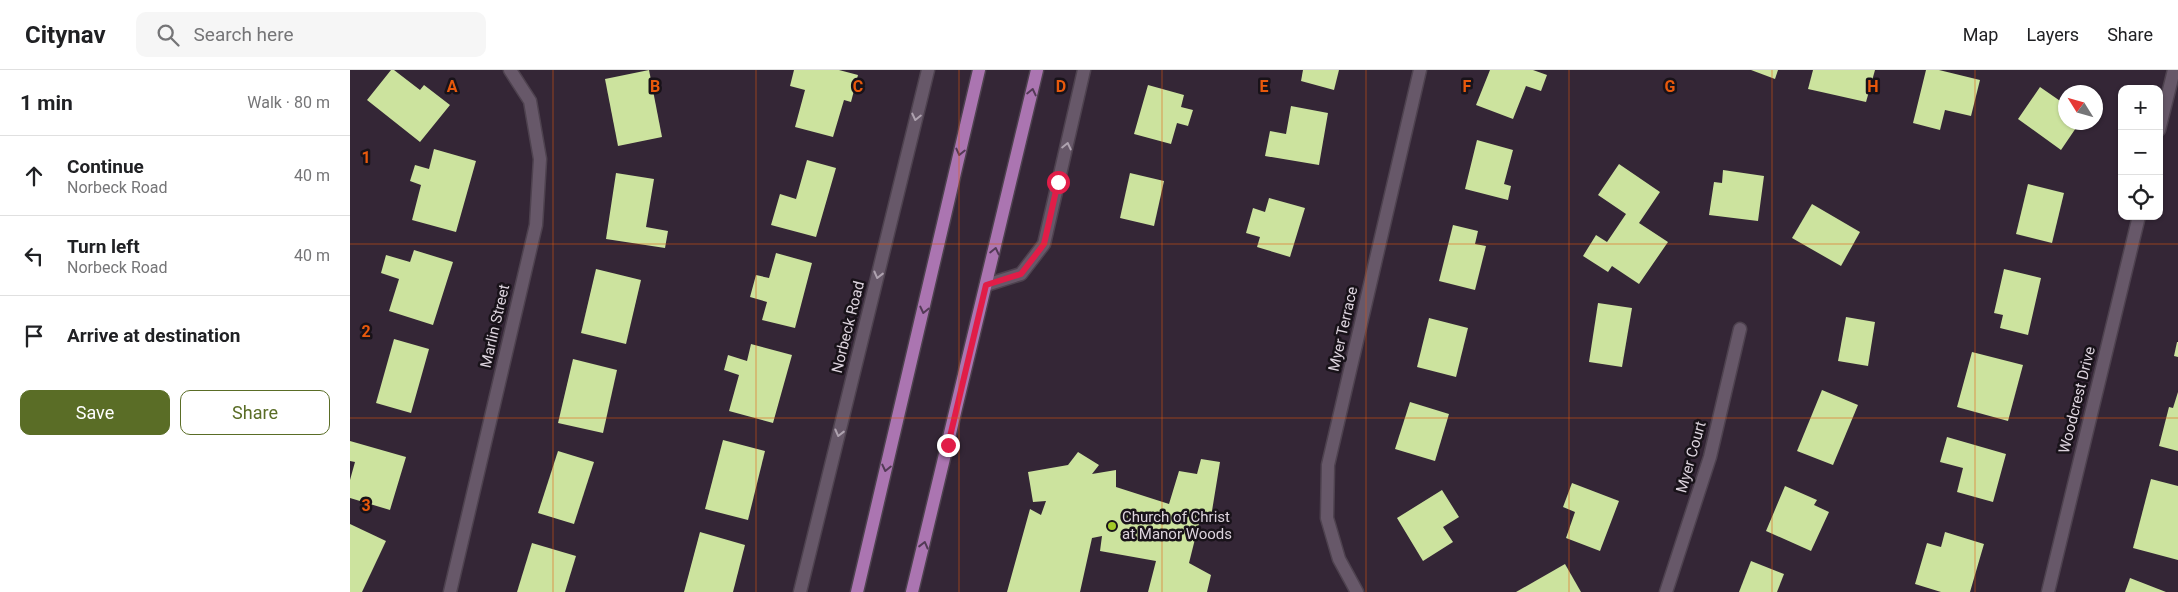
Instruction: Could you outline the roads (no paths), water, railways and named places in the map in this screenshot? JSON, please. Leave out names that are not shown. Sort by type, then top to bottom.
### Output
[{"type":"main road","points":[[857,592],[979,70]]},
{"type":"main road","points":[[912,592],[1037,70]]},
{"type":"street","name":"Marlin Street","points":[[450,592],[536,225],[540,158],[530,101],[510,70]]},
{"type":"street","name":"Norbeck Road","points":[[800,592],[928,70]]},
{"type":"street","points":[[986,285],[1021,274],[1044,244],[1084,70]]},
{"type":"street","name":"Myer Terrace","points":[[1357,592],[1339,559],[1327,518],[1328,464],[1420,70]]},
{"type":"street","points":[[2163,114],[2174,70]]},
{"type":"street","name":"Woodcrest Drive","points":[[2048,592],[2137,220]]},
{"type":"street","name":"Myer Court","points":[[1666,592],[1710,457],[1740,330]]},
{"type":"place","name":"Church of Christ at Manor Woods","points":[[1112,526]]}]
